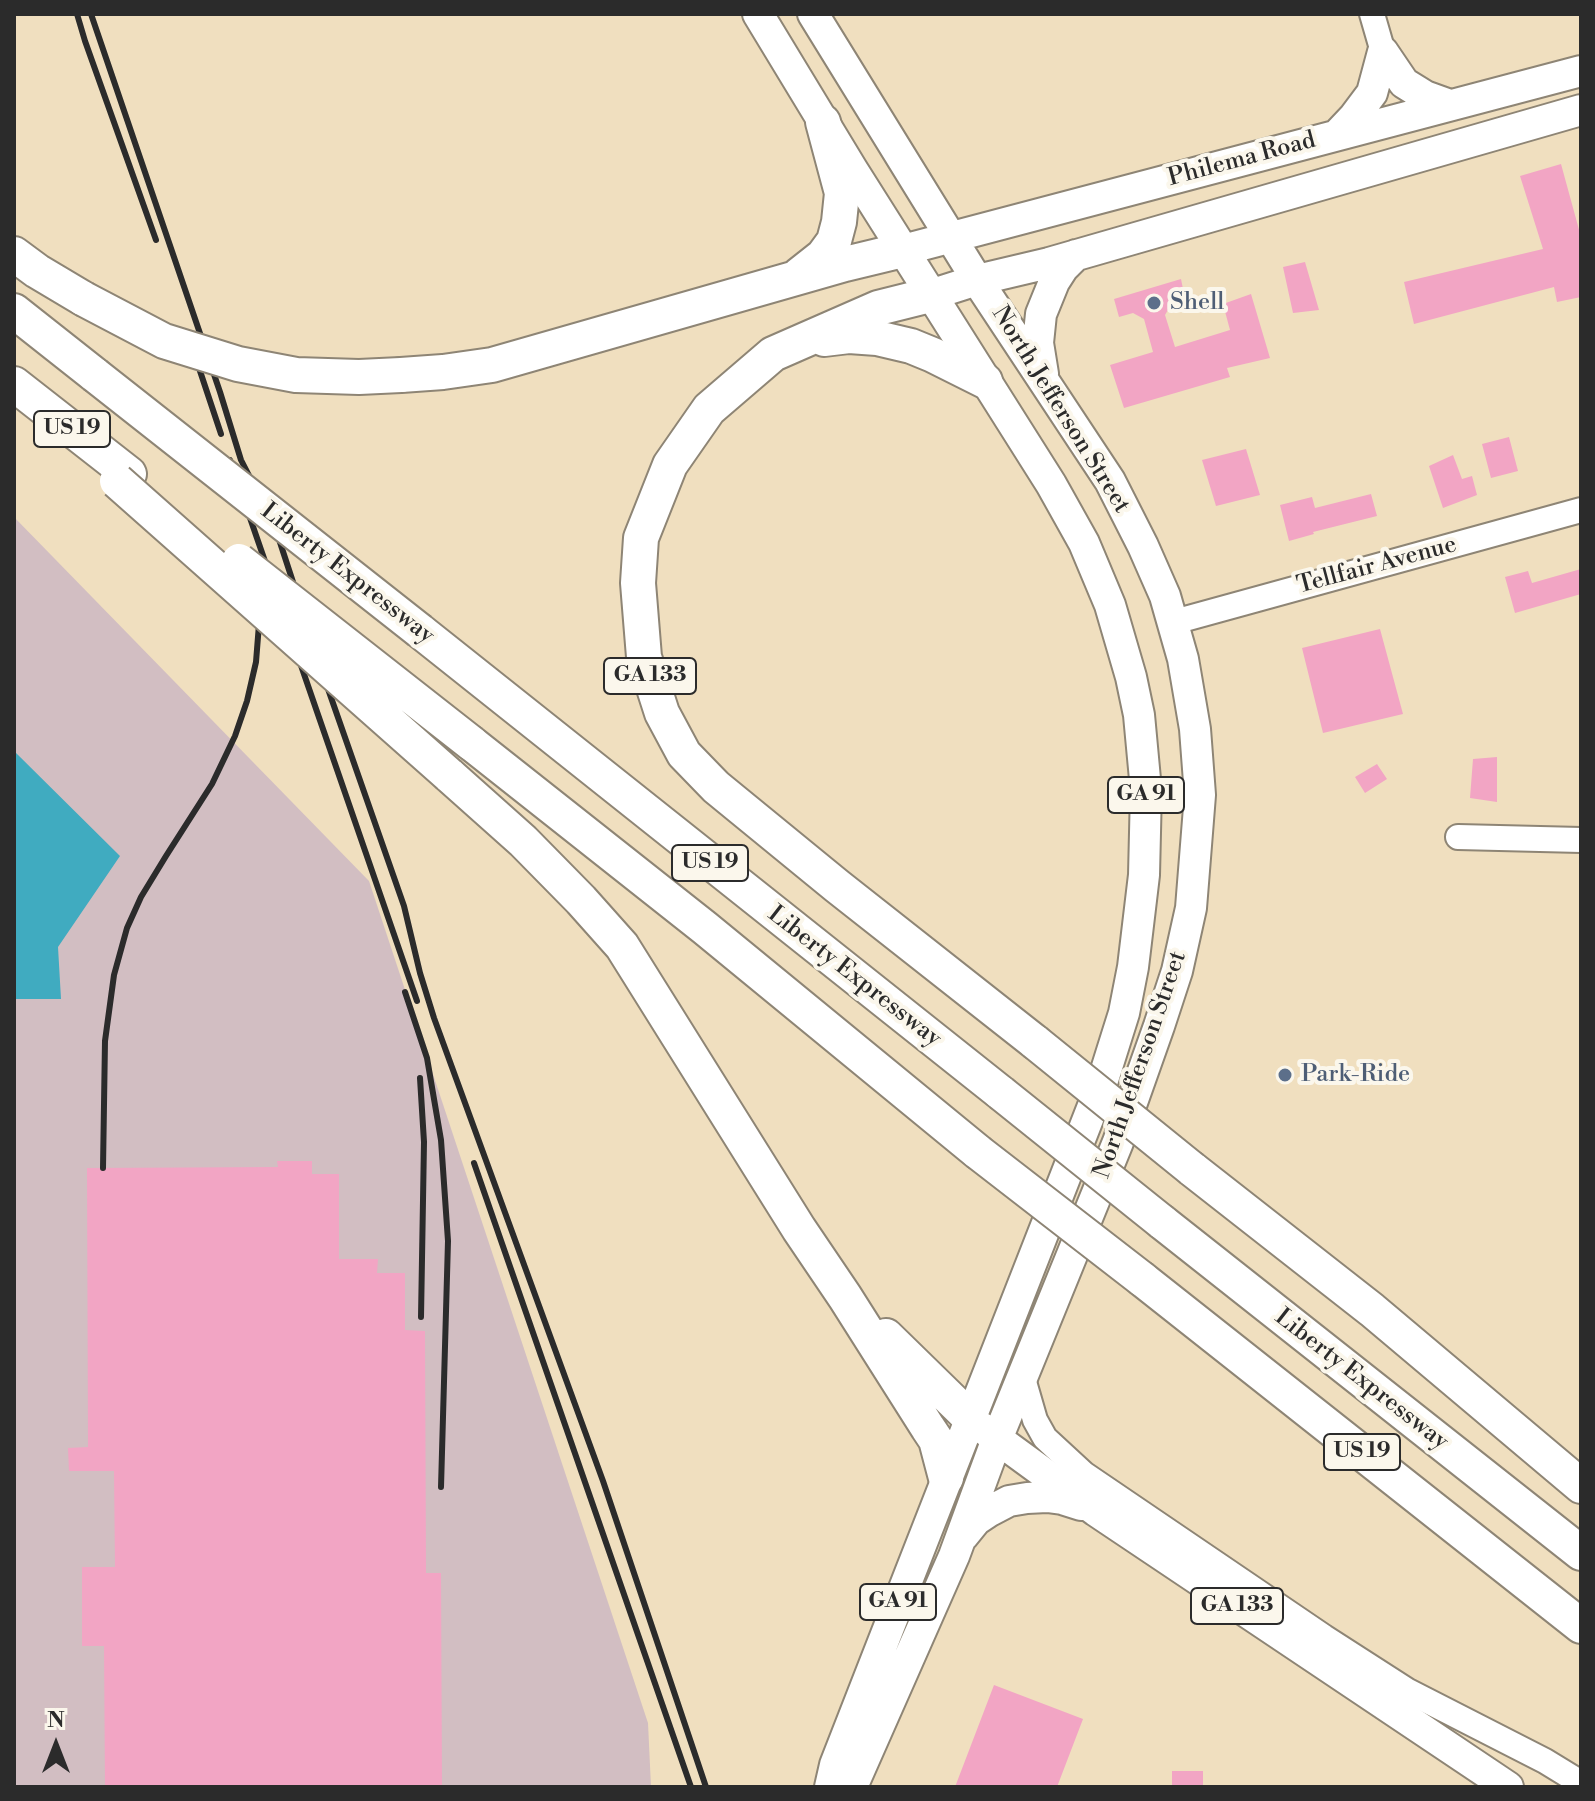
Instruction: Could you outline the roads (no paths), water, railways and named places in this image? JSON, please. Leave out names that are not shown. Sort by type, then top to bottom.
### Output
[{"type":"highway","points":[[793,280],[823,256],[834,241],[839,222],[842,193],[823,122]]},
{"type":"highway","points":[[14,254],[84,299],[164,341],[238,364],[296,375],[359,377],[492,365],[903,250]]},
{"type":"highway","name":"GA 133","points":[[930,295],[878,308],[773,354],[709,409],[670,465],[641,538],[638,583],[644,657],[662,713],[684,754],[716,787],[837,886],[1372,1310],[1581,1486]]},
{"type":"highway","name":"Liberty Expressway","points":[[14,311],[1581,1553]]},
{"type":"highway","points":[[796,344],[849,336],[877,338],[911,346],[985,381]]},
{"type":"highway","name":"US 19","points":[[14,384],[88,441],[123,477],[471,743],[705,928],[978,1152],[1581,1626]]},
{"type":"highway","points":[[123,477],[523,841],[622,946],[799,1229],[936,1440],[946,1478]]},
{"type":"highway","points":[[845,1297],[970,1418]]},
{"type":"main road","points":[[758,14],[903,250]]},
{"type":"main road","name":"North Jefferson Street","points":[[813,14],[977,280],[1110,481],[1155,571],[1174,622],[1190,696],[1198,762],[1198,830],[1191,908],[1177,971],[1159,1026],[1118,1142],[1022,1375],[954,1556],[852,1787]]},
{"type":"main road","points":[[1383,52],[1404,83],[1425,96],[1450,105]]},
{"type":"main road","points":[[1337,135],[1372,93],[1383,52]]},
{"type":"main road","name":"Philema Road","points":[[903,250],[1581,71]]},
{"type":"main road","name":"Philema Road","points":[[930,295],[1581,110]]},
{"type":"main road","name":"GA 91","points":[[903,250],[985,381]]},
{"type":"main road","points":[[1047,386],[1039,358],[1041,314],[1054,282],[1076,255]]},
{"type":"main road","name":"North Jefferson Street","points":[[830,1787],[946,1478],[1102,1083],[1124,1013],[1140,921],[1146,790],[1139,715],[1122,641],[1098,573],[1068,513],[985,381]]},
{"type":"main road","name":"GA 133","points":[[970,1418],[1096,1511],[1508,1787]]},
{"type":"main road","points":[[954,1556],[959,1543],[976,1520],[1009,1501],[1047,1497],[1096,1511]]},
{"type":"street","points":[[1372,14],[1383,52]]},
{"type":"street","name":"Tellfair Avenue","points":[[1174,622],[1581,510]]},
{"type":"street","points":[[1458,837],[1581,840]]},
{"type":"street","points":[[1022,1375],[1035,1420],[1045,1438],[1084,1474],[1408,1691],[1545,1761],[1581,1783]]},
{"type":"water","points":[[14,751],[120,856],[58,947],[61,999],[14,999]]},
{"type":"railway","points":[[77,14],[156,240]]},
{"type":"railway","points":[[91,14],[241,460],[274,524],[404,906],[434,1018],[603,1481],[706,1787]]},
{"type":"railway","points":[[188,335],[221,434]]},
{"type":"railway","points":[[230,460],[417,1001]]},
{"type":"railway","points":[[103,1168],[105,1041],[114,975],[127,928],[141,897],[212,784],[235,736],[256,662],[261,599],[258,558]]},
{"type":"railway","points":[[405,992],[427,1058],[441,1140],[448,1241],[441,1487]]},
{"type":"railway","points":[[420,1078],[424,1142],[421,1317]]},
{"type":"railway","points":[[474,1163],[691,1787]]},
{"type":"place","name":"Shell","points":[[1154,303]]},
{"type":"place","name":"Park-Ride","points":[[1285,1075]]}]
